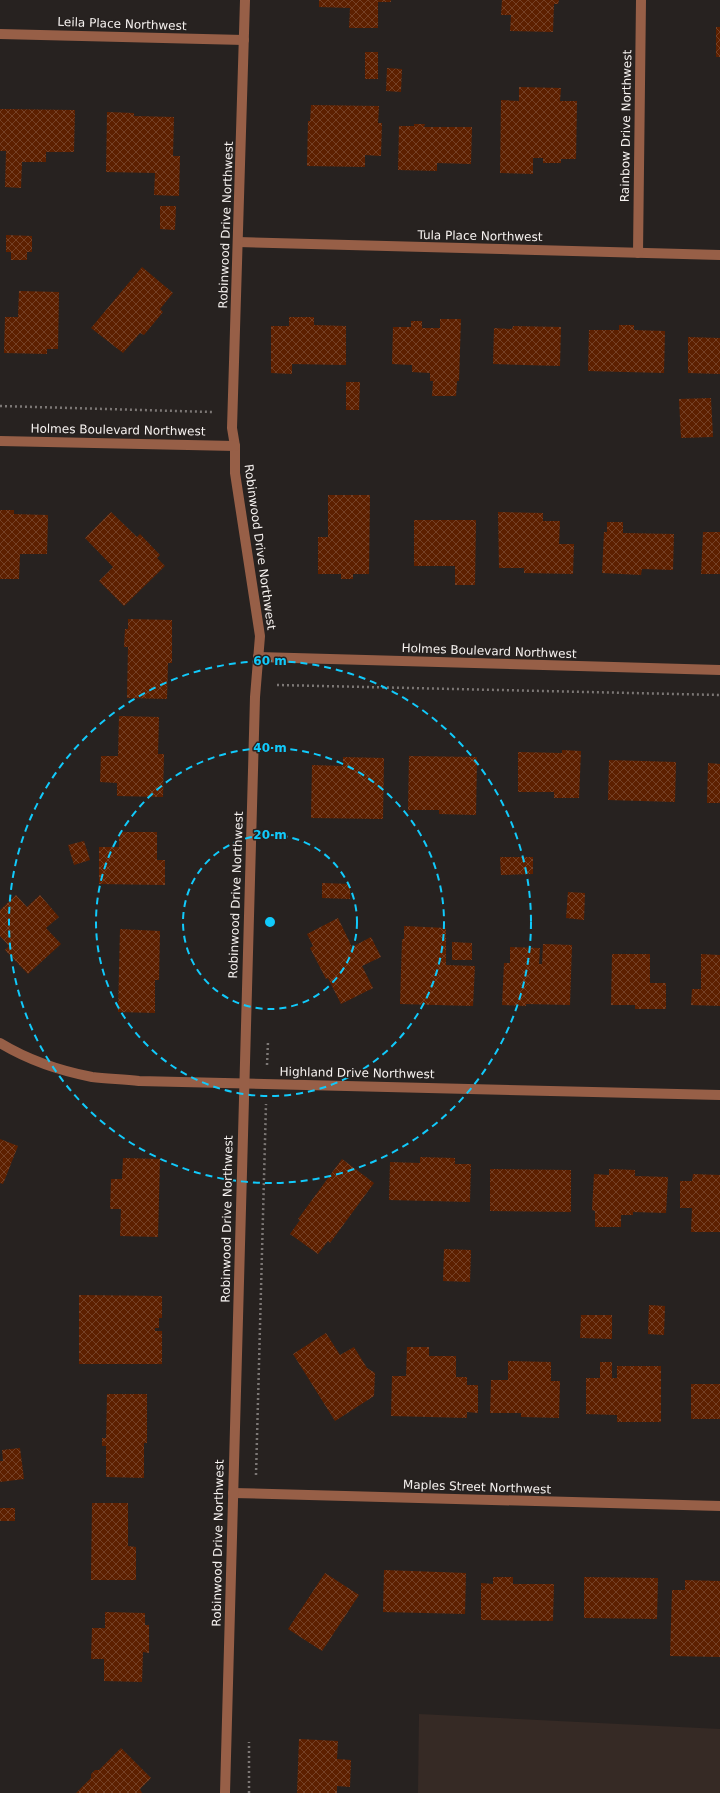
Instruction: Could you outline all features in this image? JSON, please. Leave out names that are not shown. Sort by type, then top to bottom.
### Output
[{"type":"street","name":"Robinwood Drive Northwest","points":[[225,1793],[254,705],[260,636],[235,473],[235,446],[232,428],[245,0]]},
{"type":"street","name":"Rainbow Drive Northwest","points":[[638,252],[641,0]]},
{"type":"street","name":"Leila Place Northwest","points":[[0,34],[244,40]]},
{"type":"street","name":"Tula Place Northwest","points":[[238,242],[720,255]]},
{"type":"street","name":"Holmes Boulevard Northwest","points":[[0,441],[235,446]]},
{"type":"street","name":"Holmes Boulevard Northwest","points":[[258,657],[720,670]]},
{"type":"street","name":"Highland Drive Northwest","points":[[0,1043],[11,1050],[48,1065],[93,1077],[139,1081],[720,1095]]},
{"type":"street","name":"Maples Street Northwest","points":[[233,1493],[720,1506]]},
{"type":"path","points":[[0,406],[233,412]]},
{"type":"path","points":[[277,685],[720,695]]},
{"type":"shaded area","points":[[419,1714],[720,1729],[720,1793],[418,1793]]},
{"type":"building","points":[[319,0],[391,0],[391,2],[378,2],[378,28],[349,28],[350,8],[319,7]]},
{"type":"building","points":[[502,0],[559,0],[558,4],[554,4],[553,32],[510,31],[511,15],[501,15]]},
{"type":"building","points":[[716,27],[720,27],[720,57],[716,57]]},
{"type":"building","points":[[365,52],[378,52],[378,79],[365,79]]},
{"type":"building","points":[[387,68],[402,69],[401,92],[386,91]]},
{"type":"building","points":[[519,87],[561,88],[560,101],[577,101],[576,159],[561,159],[561,163],[543,163],[543,158],[533,158],[533,174],[500,173],[501,100],[519,101]]},
{"type":"building","points":[[311,105],[379,106],[378,123],[382,123],[381,156],[365,155],[365,167],[307,166],[308,121],[310,121]]},
{"type":"building","points":[[0,109],[75,110],[74,152],[46,152],[46,162],[22,162],[21,188],[5,187],[6,151],[0,151]]},
{"type":"building","points":[[107,112],[134,113],[134,116],[174,117],[173,156],[180,156],[179,196],[154,195],[155,173],[106,172]]},
{"type":"building","points":[[414,124],[425,124],[424,127],[472,127],[471,164],[437,163],[437,171],[398,170],[399,126],[414,126]]},
{"type":"building","points":[[160,206],[176,206],[175,230],[160,229]]},
{"type":"building","points":[[6,235],[32,236],[32,252],[27,252],[27,260],[11,260],[11,252],[6,252]]},
{"type":"building","points":[[142,267],[173,293],[160,309],[163,312],[144,335],[140,333],[123,353],[91,328]]},
{"type":"building","points":[[19,291],[59,292],[58,349],[47,349],[47,354],[4,353],[5,317],[18,317]]},
{"type":"building","points":[[289,317],[314,317],[314,325],[346,326],[346,365],[292,364],[292,374],[271,373],[271,326],[289,326]]},
{"type":"building","points":[[440,319],[461,319],[459,381],[457,381],[456,396],[432,396],[433,381],[430,381],[430,373],[412,372],[412,365],[392,364],[393,327],[411,327],[411,321],[422,321],[422,328],[440,328]]},
{"type":"building","points":[[619,325],[634,325],[634,330],[665,331],[664,373],[588,371],[589,330],[619,330]]},
{"type":"building","points":[[513,326],[561,327],[560,366],[493,364],[494,328],[512,329]]},
{"type":"building","points":[[688,337],[720,338],[720,374],[688,373]]},
{"type":"building","points":[[346,382],[360,382],[359,410],[346,410]]},
{"type":"building","points":[[711,398],[713,437],[681,438],[679,399]]},
{"type":"building","points":[[328,495],[370,495],[369,574],[353,574],[353,579],[341,579],[341,574],[318,574],[318,537],[328,537]]},
{"type":"building","points":[[0,510],[14,510],[14,514],[48,515],[47,554],[20,554],[19,579],[0,579]]},
{"type":"building","points":[[111,512],[137,537],[140,534],[160,555],[157,558],[165,566],[124,606],[99,581],[113,567],[85,538]]},
{"type":"building","points":[[498,512],[543,513],[543,521],[560,521],[559,544],[574,544],[573,574],[524,573],[524,568],[499,568]]},
{"type":"building","points":[[414,520],[476,520],[475,585],[455,585],[455,566],[414,566]]},
{"type":"building","points":[[607,522],[623,522],[623,533],[674,534],[673,570],[642,569],[641,575],[602,573],[604,532],[607,532]]},
{"type":"building","points":[[703,532],[720,532],[720,574],[701,574]]},
{"type":"building","points":[[128,619],[172,620],[172,663],[168,663],[167,699],[127,698],[128,647],[124,647],[125,629],[128,629]]},
{"type":"building","points":[[119,716],[159,717],[158,754],[164,754],[163,797],[117,796],[117,783],[100,782],[101,756],[118,756]]},
{"type":"building","points":[[562,750],[581,751],[579,798],[554,798],[554,792],[518,792],[518,752],[562,753]]},
{"type":"building","points":[[409,756],[477,757],[476,815],[439,814],[439,810],[408,810]]},
{"type":"building","points":[[343,757],[384,758],[383,819],[311,818],[312,765],[343,766]]},
{"type":"building","points":[[609,760],[676,762],[675,802],[608,800]]},
{"type":"building","points":[[708,763],[720,764],[720,803],[707,803]]},
{"type":"building","points":[[119,832],[157,832],[157,860],[165,860],[165,885],[99,884],[99,847],[119,847]]},
{"type":"building","points":[[84,841],[90,860],[74,865],[68,845]]},
{"type":"building","points":[[500,857],[533,857],[533,874],[501,875]]},
{"type":"building","points":[[322,883],[350,884],[350,899],[322,898]]},
{"type":"building","points":[[568,892],[585,893],[584,920],[566,918]]},
{"type":"building","points":[[16,895],[27,907],[40,895],[59,917],[46,928],[61,944],[28,974],[5,950],[9,946],[0,936],[0,910]]},
{"type":"building","points":[[338,918],[352,947],[371,937],[381,957],[362,966],[373,988],[341,1004],[328,978],[326,979],[310,948],[313,946],[307,934]]},
{"type":"building","points":[[404,926],[446,928],[446,965],[475,966],[473,1006],[400,1004],[402,939],[404,939]]},
{"type":"building","points":[[120,929],[160,931],[159,980],[155,980],[155,1013],[118,1012]]},
{"type":"building","points":[[452,942],[472,943],[472,960],[452,960]]},
{"type":"building","points":[[543,944],[572,945],[570,1005],[502,1005],[504,963],[510,963],[510,947],[540,948],[539,964],[542,964]]},
{"type":"building","points":[[612,954],[650,954],[650,983],[666,983],[666,1009],[635,1009],[635,1005],[611,1005]]},
{"type":"building","points":[[701,954],[720,955],[720,1006],[691,1005],[692,989],[701,989]]},
{"type":"building","points":[[0,1139],[18,1146],[3,1184],[0,1183]]},
{"type":"building","points":[[420,1157],[455,1158],[455,1164],[471,1164],[470,1202],[389,1200],[390,1162],[420,1163]]},
{"type":"building","points":[[123,1158],[160,1159],[158,1237],[120,1236],[121,1209],[110,1209],[111,1179],[122,1179]]},
{"type":"building","points":[[342,1159],[374,1183],[330,1243],[328,1241],[318,1254],[290,1234],[300,1220],[298,1219]]},
{"type":"building","points":[[490,1169],[571,1170],[571,1212],[490,1211]]},
{"type":"building","points":[[609,1169],[635,1170],[635,1176],[668,1177],[666,1213],[633,1212],[633,1215],[621,1215],[621,1227],[595,1227],[595,1211],[592,1210],[594,1174],[609,1175]]},
{"type":"building","points":[[693,1174],[720,1175],[720,1232],[691,1232],[692,1208],[680,1208],[680,1181],[692,1181]]},
{"type":"building","points":[[444,1249],[471,1250],[470,1282],[443,1281]]},
{"type":"building","points":[[79,1295],[162,1296],[162,1318],[159,1318],[159,1328],[155,1328],[155,1331],[162,1331],[162,1364],[79,1364]]},
{"type":"building","points":[[649,1305],[665,1306],[664,1335],[648,1334]]},
{"type":"building","points":[[581,1315],[612,1315],[612,1339],[580,1338]]},
{"type":"building","points":[[326,1333],[340,1355],[354,1347],[367,1368],[375,1373],[374,1396],[335,1421],[293,1354]]},
{"type":"building","points":[[407,1347],[429,1347],[429,1356],[456,1356],[456,1377],[467,1377],[467,1385],[478,1385],[478,1413],[467,1412],[467,1418],[391,1416],[392,1376],[406,1376]]},
{"type":"building","points":[[508,1361],[551,1362],[551,1381],[560,1381],[559,1418],[521,1417],[521,1413],[490,1413],[491,1380],[508,1380]]},
{"type":"building","points":[[600,1362],[612,1362],[612,1378],[617,1378],[617,1366],[661,1366],[661,1422],[617,1422],[617,1415],[586,1414],[586,1378],[600,1378]]},
{"type":"building","points":[[691,1384],[720,1384],[720,1419],[691,1419]]},
{"type":"building","points":[[107,1394],[147,1394],[147,1443],[144,1443],[144,1478],[106,1477],[106,1446],[102,1446],[102,1438],[106,1438]]},
{"type":"building","points":[[20,1448],[24,1479],[0,1482],[0,1461],[3,1461],[2,1450]]},
{"type":"building","points":[[92,1503],[128,1503],[128,1546],[136,1547],[136,1580],[91,1580]]},
{"type":"building","points":[[0,1508],[15,1508],[15,1521],[0,1521]]},
{"type":"building","points":[[384,1570],[466,1573],[465,1614],[383,1612]]},
{"type":"building","points":[[325,1573],[359,1595],[322,1651],[288,1629]]},
{"type":"building","points":[[493,1577],[513,1577],[513,1584],[554,1584],[553,1621],[481,1620],[481,1583],[493,1584]]},
{"type":"building","points":[[584,1577],[658,1578],[657,1619],[584,1618]]},
{"type":"building","points":[[685,1580],[720,1581],[720,1657],[670,1656],[672,1590],[685,1590]]},
{"type":"building","points":[[105,1612],[145,1613],[145,1625],[149,1625],[149,1653],[143,1652],[142,1682],[104,1681],[104,1659],[91,1659],[92,1628],[105,1628]]},
{"type":"building","points":[[299,1739],[338,1741],[337,1759],[351,1760],[350,1787],[337,1786],[337,1793],[297,1793]]},
{"type":"building","points":[[121,1748],[151,1778],[140,1789],[142,1793],[76,1793],[91,1778],[91,1774],[95,1770],[99,1770]]}]
